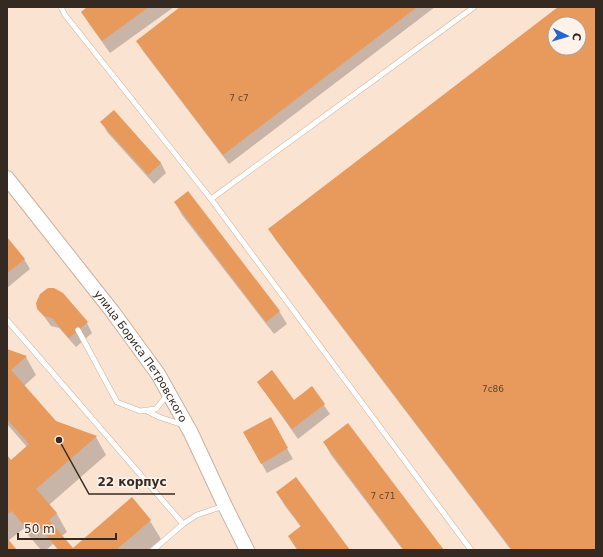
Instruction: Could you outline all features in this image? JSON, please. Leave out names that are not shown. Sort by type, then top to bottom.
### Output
[{"type":"street","name":"улица Бориса Петровского","points":[[7,178],[112,311],[158,374],[188,427],[247,550]]},
{"type":"lane","points":[[60,7],[211,199],[471,550]]},
{"type":"lane","points":[[211,199],[474,7]]},
{"type":"lane","points":[[7,320],[183,524]]},
{"type":"lane","points":[[78,330],[117,402],[140,411],[156,409],[169,392]]},
{"type":"lane","points":[[146,410],[159,417],[188,427]]},
{"type":"lane","points":[[153,550],[183,524],[197,515],[225,506]]},
{"type":"building","points":[[87,7],[149,7],[102,41],[81,12]]},
{"type":"building","points":[[180,7],[417,7],[223,155],[136,41]]},
{"type":"building","points":[[558,7],[596,7],[596,550],[512,550],[268,229]]},
{"type":"building","points":[[114,110],[161,163],[148,175],[100,122]]},
{"type":"building","points":[[188,191],[280,311],[266,322],[174,202]]},
{"type":"building","points":[[7,237],[25,259],[7,273]]},
{"type":"building","points":[[48,288],[54,288],[63,293],[88,322],[69,338],[52,318],[44,316],[37,309],[36,303],[40,294]]},
{"type":"building","points":[[7,349],[27,356],[11,370],[56,421],[97,436],[36,489],[57,513],[49,520],[73,548],[132,497],[151,520],[116,550],[59,550],[40,528],[32,535],[12,511],[7,515],[7,455],[11,460],[29,444],[7,419]]},
{"type":"building","points":[[272,370],[294,400],[312,386],[325,404],[292,429],[257,382]]},
{"type":"building","points":[[271,417],[288,448],[261,464],[243,432]]},
{"type":"building","points":[[348,423],[444,550],[404,550],[323,442]]},
{"type":"building","points":[[296,477],[350,550],[298,550],[288,536],[301,526],[276,492]]},
{"type":"building","points":[[7,538],[17,550],[7,550]]},
{"type":"place","name":"22 корпус","points":[[59,440]]}]
